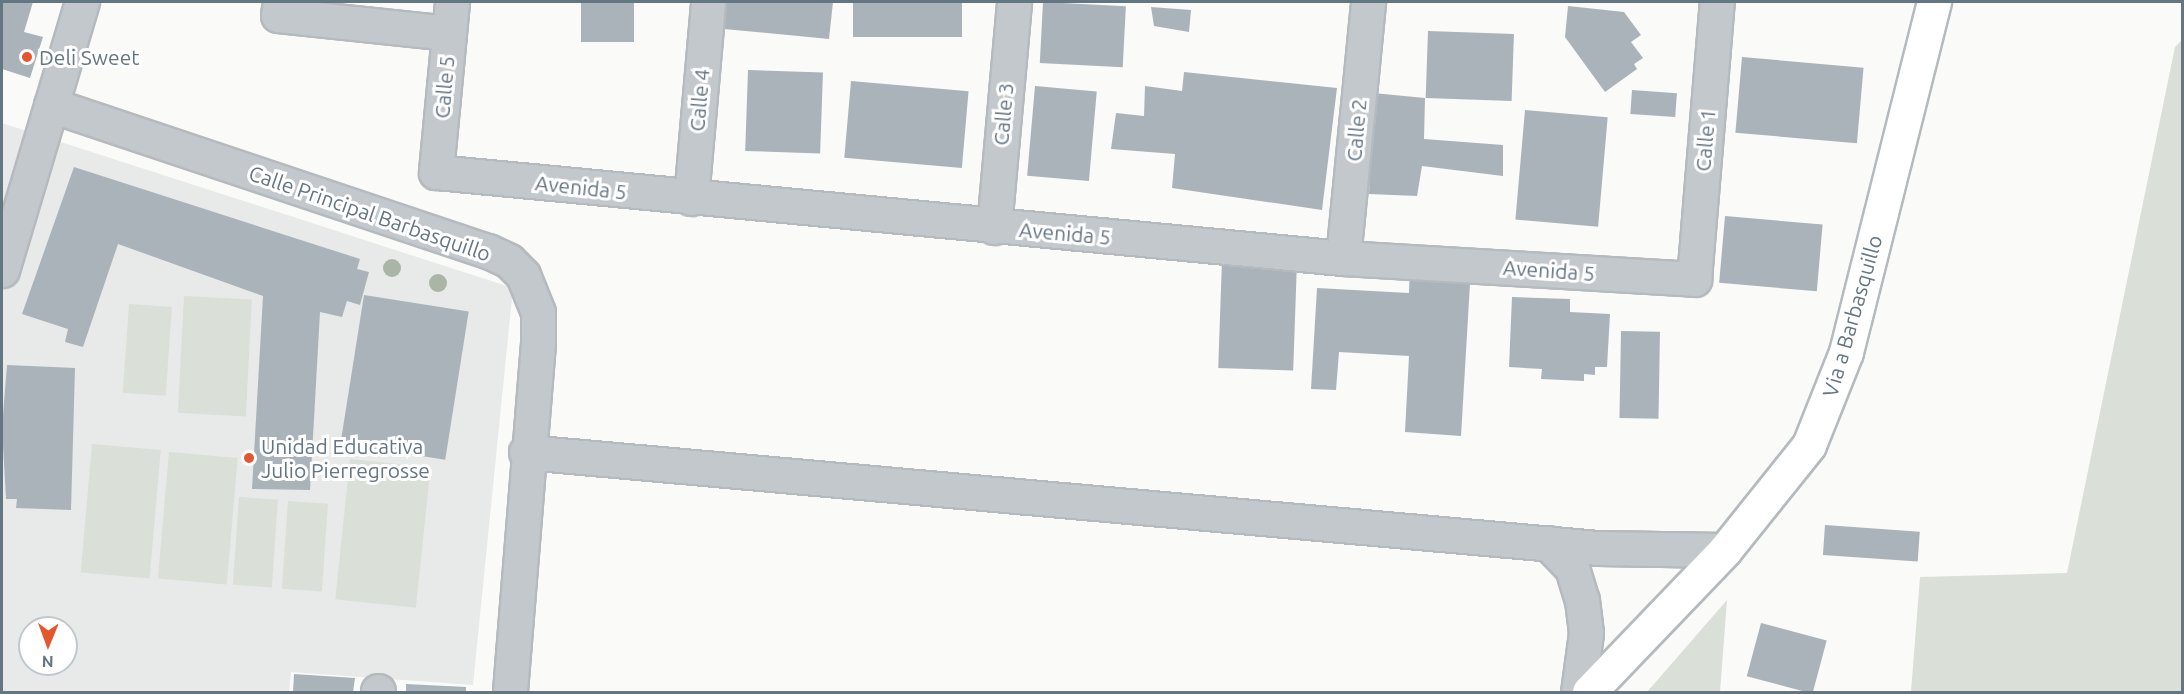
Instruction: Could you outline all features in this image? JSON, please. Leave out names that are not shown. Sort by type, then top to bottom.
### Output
[{"type":"main road","name":"Via a Barbasquillo","points":[[1589,693],[1725,550],[1809,445],[1831,398],[1934,2]]},
{"type":"street","points":[[2,270],[82,2]]},
{"type":"street","points":[[280,2],[278,15],[450,17]]},
{"type":"street","name":"Calle 4","points":[[691,198],[708,2]]},
{"type":"street","name":"Calle 3","points":[[994,227],[1014,2]]},
{"type":"street","name":"Calle 2","points":[[1343,258],[1368,2]]},
{"type":"street","name":"Calle 1","points":[[1694,279],[1717,2]]},
{"type":"street","name":"Calle 5","points":[[436,171],[450,17]]},
{"type":"street","name":"Calle Principal Barbasquillo","points":[[51,105],[509,261],[523,275],[538,312],[510,693]]},
{"type":"street","name":"Avenida 5","points":[[436,171],[691,198],[1343,258],[1694,279]]},
{"type":"street","points":[[526,452],[1548,543],[1725,550]]},
{"type":"street","points":[[1548,543],[1572,568],[1582,600],[1586,633],[1578,693]]},
{"type":"shaded area","points":[[2182,40],[2182,692],[1911,692],[1920,577],[2067,573],[2175,47]]},
{"type":"shaded area","name":"Unidad Educativa Julio Pierregrosse","points":[[2,123],[513,288],[473,685],[291,672],[289,692],[2,692]]},
{"type":"shaded area","points":[[184,296],[252,300],[246,416],[178,413]]},
{"type":"shaded area","points":[[129,304],[172,307],[166,396],[123,393]]},
{"type":"shaded area","points":[[92,444],[161,450],[149,579],[81,573]]},
{"type":"shaded area","points":[[169,452],[238,458],[227,585],[158,579]]},
{"type":"shaded area","points":[[350,459],[431,467],[416,608],[335,599]]},
{"type":"shaded area","points":[[239,497],[278,500],[272,588],[233,585]]},
{"type":"shaded area","points":[[288,501],[328,504],[322,592],[282,589]]},
{"type":"shaded area","points":[[1727,600],[1720,692],[1647,692]]},
{"type":"building","points":[[2,2],[33,2],[24,32],[43,37],[30,78],[2,69]]},
{"type":"building","points":[[581,2],[634,2],[634,42],[581,42]]},
{"type":"building","points":[[727,2],[833,2],[829,39],[724,29]]},
{"type":"building","points":[[853,2],[962,2],[962,37],[853,37]]},
{"type":"building","points":[[1043,2],[1126,6],[1123,67],[1040,63]]},
{"type":"building","points":[[1568,6],[1624,12],[1641,35],[1631,42],[1643,58],[1634,64],[1637,69],[1605,92],[1565,37]]},
{"type":"building","points":[[1151,7],[1191,10],[1189,32],[1154,26]]},
{"type":"building","points":[[1428,31],[1514,34],[1512,101],[1426,98]]},
{"type":"building","points":[[1742,57],[1864,68],[1857,143],[1735,133]]},
{"type":"building","points":[[748,70],[823,73],[820,154],[745,151]]},
{"type":"building","points":[[1184,72],[1337,88],[1322,210],[1172,188],[1175,154],[1111,149],[1116,113],[1144,116],[1145,86],[1182,91]]},
{"type":"building","points":[[851,81],[969,91],[962,168],[844,158]]},
{"type":"building","points":[[1035,86],[1097,91],[1089,181],[1027,176]]},
{"type":"building","points":[[1632,90],[1677,93],[1675,117],[1630,114]]},
{"type":"building","points":[[1373,93],[1425,98],[1424,139],[1503,145],[1503,176],[1422,166],[1417,196],[1369,194]]},
{"type":"building","points":[[1525,110],[1608,117],[1598,227],[1515,220]]},
{"type":"building","points":[[74,167],[360,259],[357,269],[369,272],[360,305],[347,301],[342,317],[320,312],[310,490],[252,489],[263,296],[118,244],[83,347],[65,342],[68,329],[22,314]]},
{"type":"building","points":[[1725,216],[1823,225],[1817,291],[1719,283]]},
{"type":"building","points":[[1222,260],[1297,263],[1293,371],[1218,368]]},
{"type":"building","points":[[1410,264],[1471,267],[1461,436],[1405,432],[1409,356],[1339,352],[1336,390],[1311,389],[1317,288],[1409,293]]},
{"type":"building","points":[[364,295],[469,312],[445,460],[341,443]]},
{"type":"building","points":[[1512,297],[1570,299],[1570,312],[1610,314],[1607,367],[1595,367],[1595,375],[1584,374],[1584,381],[1541,379],[1542,369],[1509,367]]},
{"type":"building","points":[[1621,331],[1660,332],[1658,419],[1619,418]]},
{"type":"building","points":[[7,365],[75,368],[71,510],[16,508],[17,499],[6,499],[2,427]]},
{"type":"building","points":[[1825,525],[1920,532],[1918,562],[1823,555]]},
{"type":"building","points":[[1761,623],[1827,641],[1813,692],[1747,676]]},
{"type":"building","points":[[294,674],[355,678],[353,692],[293,692]]},
{"type":"building","points":[[406,684],[466,687],[466,692],[406,692]]},
{"type":"place","name":"Deli Sweet","points":[[27,57]]},
{"type":"place","name":"Unidad Educativa Julio Pierregrosse","points":[[249,458]]}]
